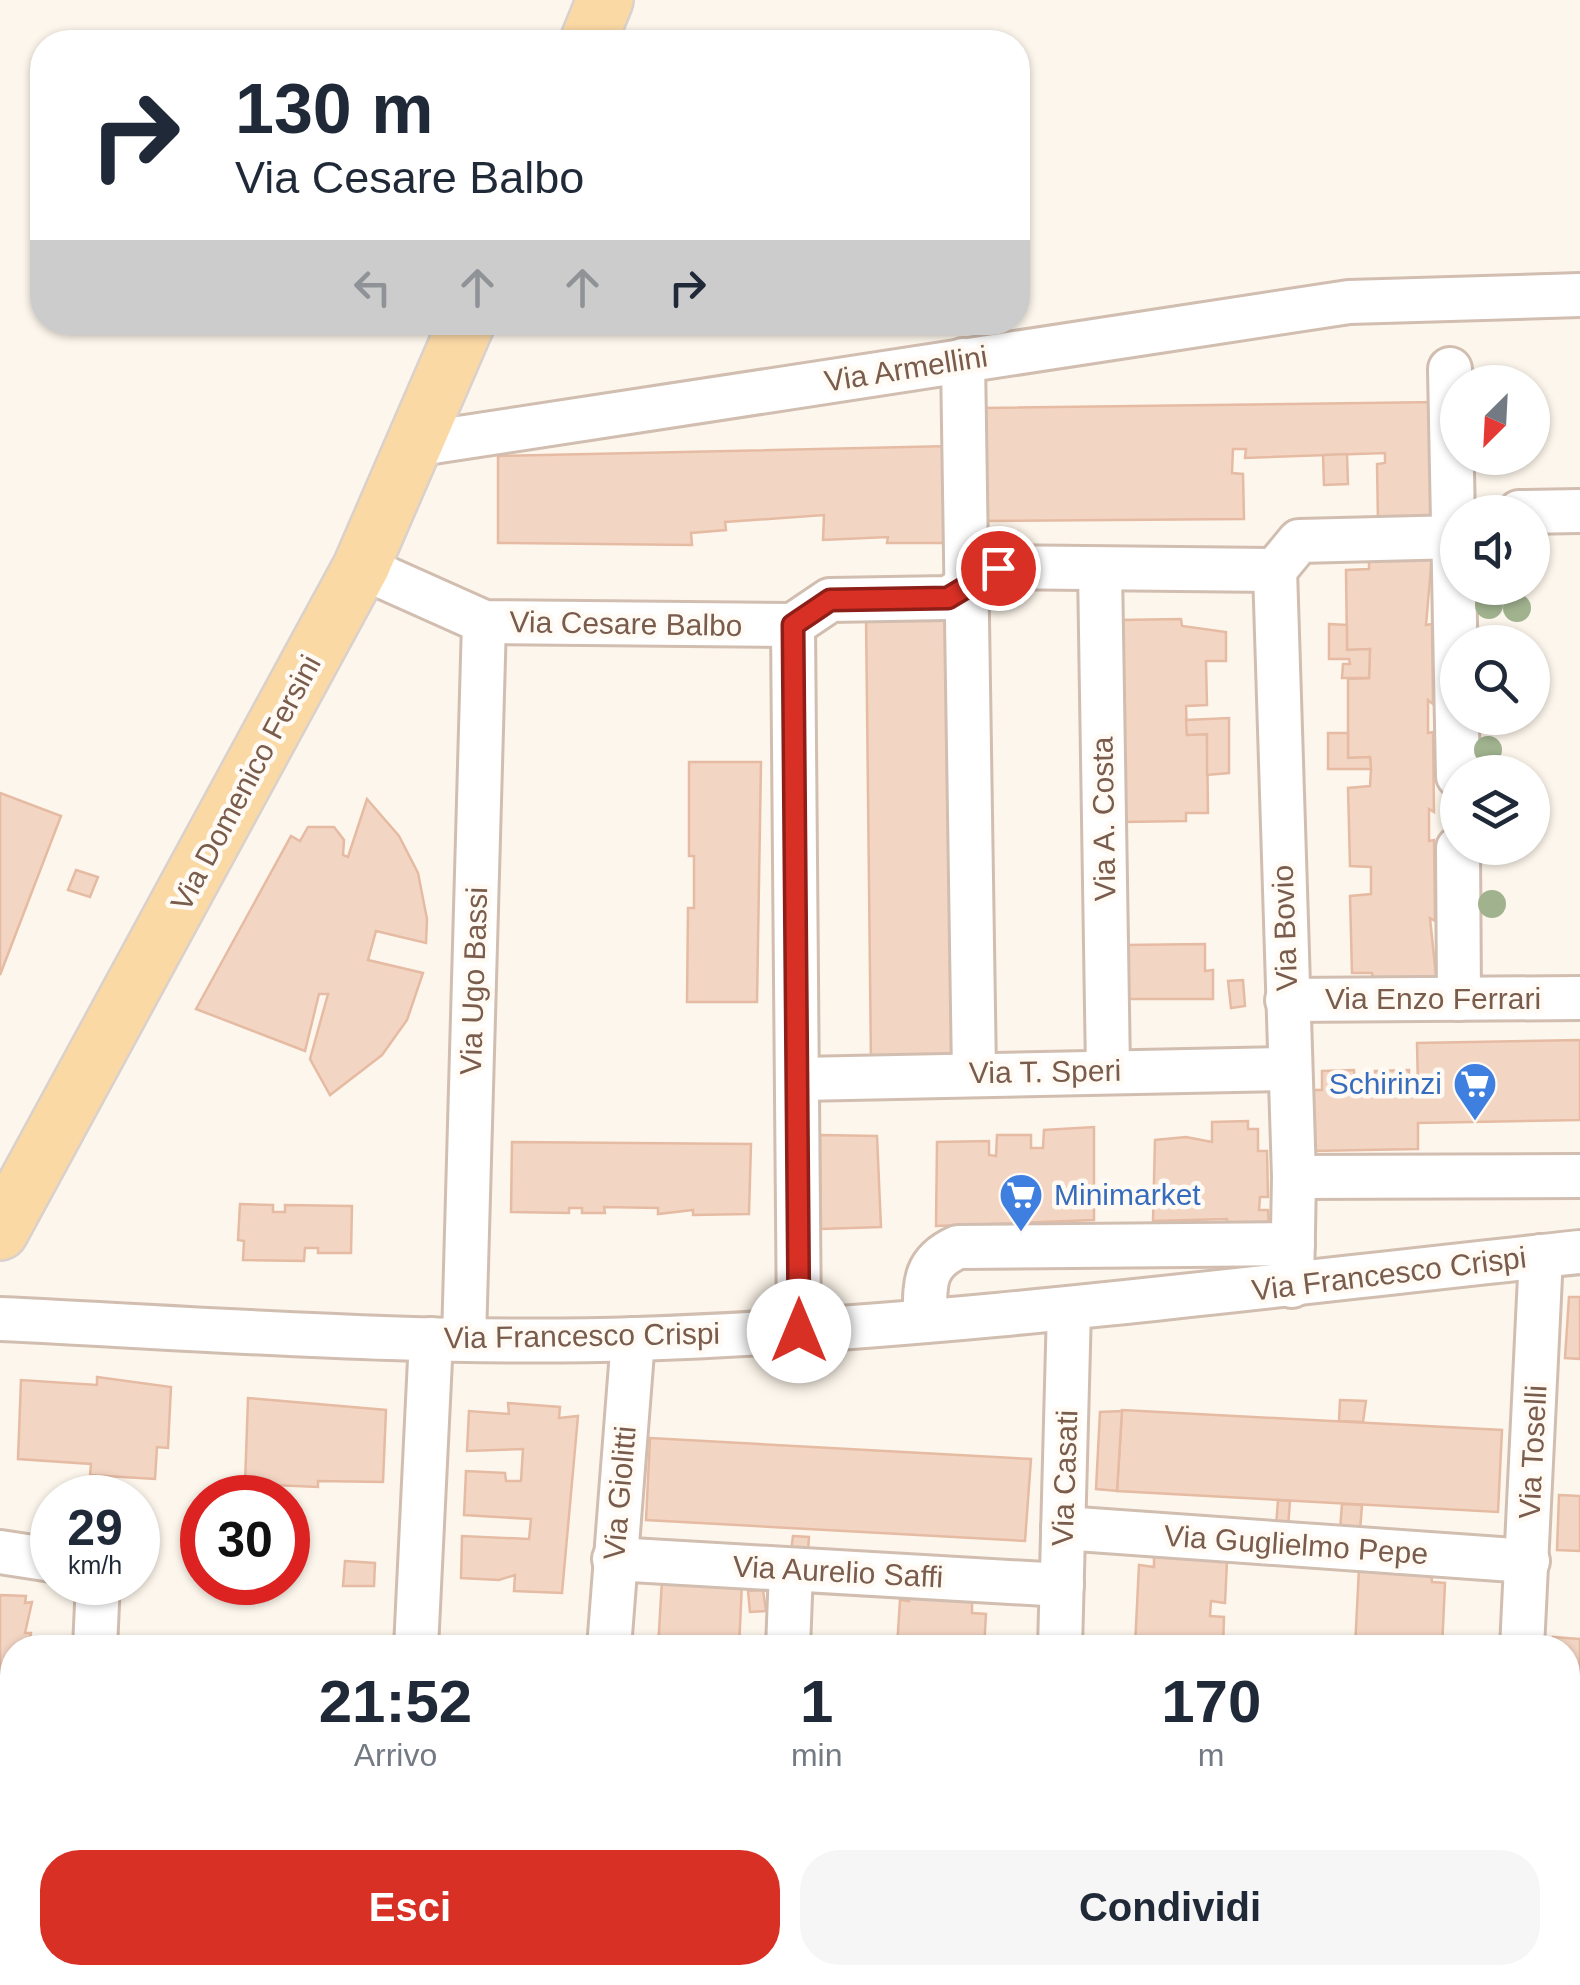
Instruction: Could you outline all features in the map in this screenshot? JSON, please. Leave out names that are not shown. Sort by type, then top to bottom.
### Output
[{"type":"main road","points":[[593,30],[606,0]]},
{"type":"main road","name":"Via Domenico Fersini","points":[[0,1232],[362,567],[461,335]]},
{"type":"street","name":"Via Armellini","points":[[413,446],[1349,302],[1580,295]]},
{"type":"street","points":[[963,360],[974,1074]]},
{"type":"street","points":[[1550,512],[1580,511]]},
{"type":"street","points":[[799,1331],[800,1079],[793,625],[830,600],[948,598],[998,568],[1275,570],[1299,541],[1440,538]]},
{"type":"street","points":[[362,567],[484,622]]},
{"type":"street","name":"Via A. Costa","points":[[1100,569],[1108,1070]]},
{"type":"street","name":"Via Bovio","points":[[1275,570],[1294,1177],[1292,1286]]},
{"type":"street","points":[[1457,605],[1458,755]]},
{"type":"street","name":"Via Cesare Balbo","points":[[484,622],[793,625]]},
{"type":"street","name":"Via Ugo Bassi","points":[[417,1635],[448,1339],[484,622]]},
{"type":"street","points":[[1458,865],[1459,1000]]},
{"type":"street","name":"Via Enzo Ferrari","points":[[1287,1000],[1580,998]]},
{"type":"street","name":"Via T. Speri","points":[[800,1079],[1290,1069]]},
{"type":"street","points":[[1294,1177],[1580,1176]]},
{"type":"street","points":[[925,1321],[925,1273],[940,1255],[958,1247],[1293,1244]]},
{"type":"street","name":"Via Francesco Crispi","points":[[0,1319],[448,1339],[633,1339],[799,1331],[1070,1309],[1561,1254]]},
{"type":"street","name":"Via Toselli","points":[[1523,1635],[1561,1254]]},
{"type":"street","name":"Via Casati","points":[[1060,1635],[1070,1309]]},
{"type":"street","name":"Via Giolitti","points":[[610,1635],[633,1339]]},
{"type":"street","name":"Via Guglielmo Pepe","points":[[1064,1528],[1528,1561]]},
{"type":"street","points":[[0,1552],[30,1557]]},
{"type":"street","name":"Via Aurelio Saffi","points":[[614,1559],[1062,1586]]},
{"type":"street","points":[[788,1635],[791,1570]]},
{"type":"street","points":[[96,1635],[97,1605]]},
{"type":"building","points":[[1437,402],[1437,519],[1378,522],[1377,464],[1385,463],[1385,453],[1245,458],[1246,449],[1233,449],[1232,473],[1243,474],[1244,519],[985,521],[984,408]]},
{"type":"building","points":[[951,446],[951,543],[887,543],[888,537],[823,540],[824,515],[725,522],[726,530],[691,533],[692,545],[498,543],[498,456]]},
{"type":"building","points":[[1347,454],[1348,484],[1324,485],[1323,455]]},
{"type":"building","points":[[1369,555],[1432,555],[1426,625],[1432,624],[1433,704],[1428,700],[1428,733],[1433,732],[1434,812],[1429,809],[1429,841],[1434,840],[1435,921],[1430,918],[1437,986],[1373,981],[1372,973],[1352,973],[1350,896],[1371,894],[1371,867],[1350,866],[1348,788],[1370,786],[1371,769],[1370,757],[1348,758],[1348,679],[1369,678],[1370,649],[1347,650],[1346,570],[1369,569]]},
{"type":"building","points":[[866,615],[951,615],[956,1063],[871,1064]]},
{"type":"building","points":[[1181,619],[1182,626],[1226,632],[1226,661],[1206,661],[1207,705],[1186,706],[1187,735],[1207,734],[1208,813],[1186,813],[1186,821],[1124,822],[1120,620]]},
{"type":"building","points":[[1329,624],[1347,625],[1347,650],[1370,649],[1369,678],[1342,678],[1343,664],[1350,664],[1349,659],[1329,659]]},
{"type":"building","points":[[1229,718],[1229,773],[1207,775],[1207,734],[1187,735],[1186,720]]},
{"type":"building","points":[[1328,733],[1348,733],[1348,758],[1370,757],[1371,769],[1328,769]]},
{"type":"building","points":[[689,762],[761,762],[757,1002],[687,1002],[688,908],[694,908],[694,856],[689,856]]},
{"type":"building","points":[[0,793],[61,816],[0,975]]},
{"type":"building","points":[[367,799],[399,836],[418,873],[427,919],[426,943],[376,931],[368,960],[423,973],[407,1020],[382,1055],[330,1095],[310,1059],[328,994],[319,994],[305,1051],[196,1009],[291,836],[300,841],[308,827],[334,827],[344,840],[343,855],[348,857]]},
{"type":"building","points":[[76,870],[98,877],[90,897],[68,890]]},
{"type":"building","points":[[1205,944],[1205,971],[1213,970],[1213,999],[1125,999],[1125,945]]},
{"type":"building","points":[[1243,980],[1245,1006],[1231,1008],[1228,981]]},
{"type":"building","points":[[1580,1040],[1580,1120],[1418,1123],[1418,1149],[1312,1151],[1310,1090],[1322,1090],[1322,1071],[1354,1070],[1355,1089],[1375,1088],[1375,1071],[1409,1070],[1409,1088],[1418,1088],[1417,1043]]},
{"type":"building","points":[[1248,1121],[1248,1129],[1258,1129],[1258,1151],[1267,1151],[1268,1197],[1260,1197],[1259,1210],[1268,1210],[1269,1226],[1227,1226],[1227,1219],[1153,1221],[1155,1140],[1186,1137],[1212,1142],[1212,1122]]},
{"type":"building","points":[[1094,1127],[1094,1220],[936,1226],[937,1142],[989,1141],[989,1155],[996,1156],[997,1135],[1031,1135],[1031,1148],[1043,1148],[1044,1130]]},
{"type":"building","points":[[820,1135],[877,1136],[881,1227],[821,1229]]},
{"type":"building","points":[[512,1142],[751,1144],[749,1214],[693,1215],[693,1210],[658,1214],[658,1208],[604,1207],[605,1213],[582,1213],[582,1208],[569,1208],[569,1213],[511,1212]]},
{"type":"building","points":[[240,1204],[273,1205],[273,1212],[285,1212],[285,1205],[352,1206],[351,1253],[318,1253],[318,1248],[305,1248],[304,1261],[243,1260],[244,1241],[238,1240]]},
{"type":"building","points":[[1569,1297],[1580,1297],[1580,1359],[1565,1358]]},
{"type":"building","points":[[97,1377],[171,1387],[168,1448],[157,1447],[155,1475],[90,1475],[91,1464],[18,1459],[21,1380],[97,1385]]},
{"type":"building","points":[[248,1398],[386,1410],[383,1482],[318,1481],[318,1487],[310,1487],[310,1475],[245,1475]]},
{"type":"building","points":[[1340,1400],[1366,1401],[1363,1422],[1339,1421]]},
{"type":"building","points":[[508,1403],[560,1407],[559,1418],[578,1416],[562,1593],[514,1591],[515,1575],[499,1580],[461,1578],[462,1536],[529,1539],[531,1519],[464,1515],[466,1471],[505,1473],[506,1481],[521,1481],[523,1449],[467,1451],[469,1411],[509,1414]]},
{"type":"building","points":[[1122,1410],[1502,1430],[1498,1512],[1117,1491]]},
{"type":"building","points":[[1122,1411],[1117,1491],[1096,1489],[1100,1412]]},
{"type":"building","points":[[650,1438],[1031,1459],[1025,1541],[646,1520]]},
{"type":"building","points":[[1559,1495],[1580,1496],[1580,1551],[1557,1550]]},
{"type":"building","points":[[1278,1500],[1290,1501],[1288,1527],[1276,1527]]},
{"type":"building","points":[[1342,1504],[1362,1505],[1360,1531],[1340,1530]]},
{"type":"building","points":[[793,1536],[809,1537],[808,1552],[791,1551]]},
{"type":"building","points":[[1154,1554],[1220,1556],[1220,1562],[1227,1561],[1225,1603],[1211,1601],[1210,1616],[1224,1617],[1223,1635],[1136,1635],[1139,1565],[1154,1567]]},
{"type":"building","points":[[345,1561],[375,1563],[374,1586],[343,1586]]},
{"type":"building","points":[[1359,1568],[1431,1568],[1432,1582],[1445,1583],[1443,1635],[1356,1635]]},
{"type":"building","points":[[662,1580],[742,1583],[740,1635],[659,1635]]},
{"type":"building","points":[[763,1590],[766,1611],[750,1612],[748,1591]]},
{"type":"building","points":[[0,1595],[26,1596],[25,1603],[31,1605],[25,1633],[31,1635],[0,1635]]},
{"type":"building","points":[[909,1595],[972,1599],[972,1613],[986,1614],[985,1635],[898,1635],[900,1600],[909,1601]]},
{"type":"place","name":"Schirinzi","points":[[1475,1122]]},
{"type":"place","name":"Minimarket","points":[[1021,1233]]},
{"type":"route","points":[[799,1331],[800,1079],[793,625],[830,600],[948,598],[998,568]]}]
